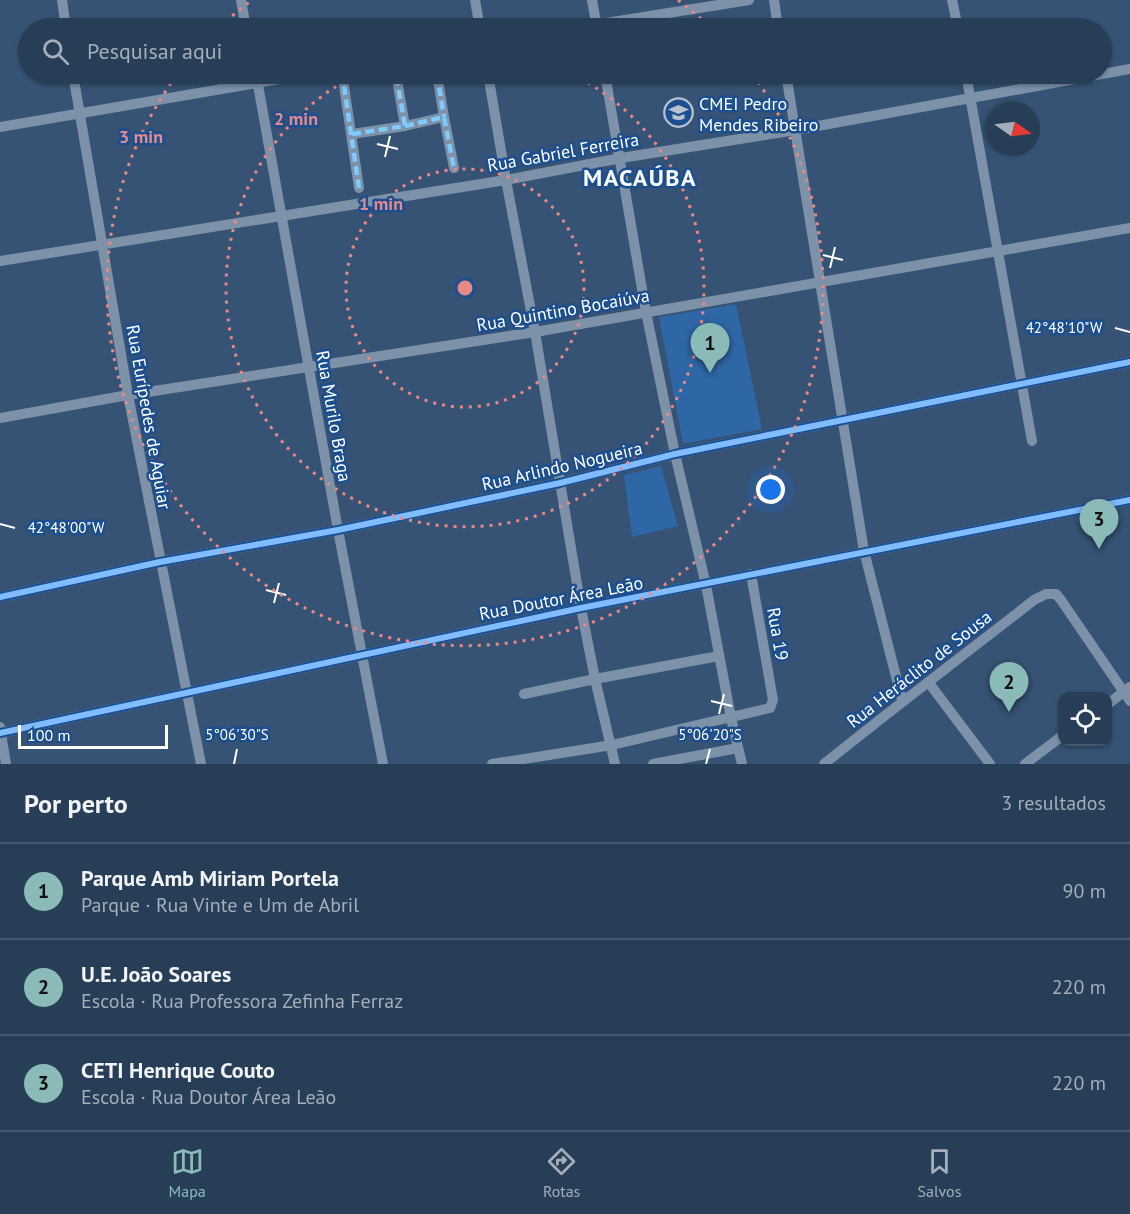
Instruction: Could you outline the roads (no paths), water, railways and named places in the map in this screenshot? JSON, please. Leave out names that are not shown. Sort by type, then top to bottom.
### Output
[{"type":"street","points":[[62,0],[65,18]]},
{"type":"street","points":[[241,0],[244,18]]},
{"type":"street","points":[[476,0],[479,18]]},
{"type":"street","points":[[592,0],[595,18]]},
{"type":"street","points":[[648,18],[749,0]]},
{"type":"street","points":[[774,0],[777,18]]},
{"type":"street","points":[[952,0],[956,18]]},
{"type":"street","name":"Rua Gabriel Ferreira","points":[[1112,72],[1130,69]]},
{"type":"street","name":"Rua Eurípedes de Aguiar","points":[[76,84],[128,395],[201,764]]},
{"type":"street","points":[[0,127],[227,84]]},
{"type":"street","name":"Rua Murilo Braga","points":[[258,84],[338,530],[383,764]]},
{"type":"street","points":[[398,84],[405,126]]},
{"type":"street","points":[[439,84],[454,168]]},
{"type":"street","points":[[490,84],[535,332],[581,608],[615,764]]},
{"type":"street","points":[[607,84],[646,312],[675,454],[706,585],[742,764]]},
{"type":"street","points":[[788,84],[864,551],[902,700]]},
{"type":"street","points":[[968,84],[1032,441]]},
{"type":"street","name":"Rua Gabriel Ferreira","points":[[0,261],[506,180],[1047,84]]},
{"type":"street","points":[[344,86],[359,188]]},
{"type":"street","points":[[352,134],[444,117]]},
{"type":"street","name":"Rua Quintino Bocaiúva","points":[[0,418],[128,395],[309,369],[535,332],[1130,228]]},
{"type":"street","name":"Rua Arlindo Nogueira","points":[[0,597],[160,562],[338,530],[560,483],[675,454],[1130,362]]},
{"type":"street","name":"Rua Doutor Área Leão","points":[[0,730],[581,608],[1130,500]]},
{"type":"street","name":"Rua 19","points":[[731,718],[765,711],[772,705],[773,700],[751,574]]},
{"type":"street","name":"Rua Heráclito de Sousa","points":[[824,764],[902,700],[929,682],[1034,600],[1046,594],[1056,594],[1128,694]]},
{"type":"street","points":[[524,694],[720,656]]},
{"type":"street","points":[[929,682],[990,764]]},
{"type":"street","points":[[1112,702],[1128,694]]},
{"type":"street","points":[[492,764],[612,745],[731,718]]},
{"type":"street","points":[[0,730],[6,764]]},
{"type":"street","points":[[1025,764],[1058,739]]},
{"type":"street","points":[[653,764],[738,748]]},
{"type":"place","name":"CMEI Pedro Mendes Ribeiro","points":[[678,113]]},
{"type":"place","name":"Parque Amb Miriam Portela","points":[[710,373]]},
{"type":"place","name":"CETI Henrique Couto","points":[[1099,549]]},
{"type":"place","name":"U.E. João Soares","points":[[1009,712]]},
{"type":"district","name":"MACAÚBA","points":[[640,177]]}]
